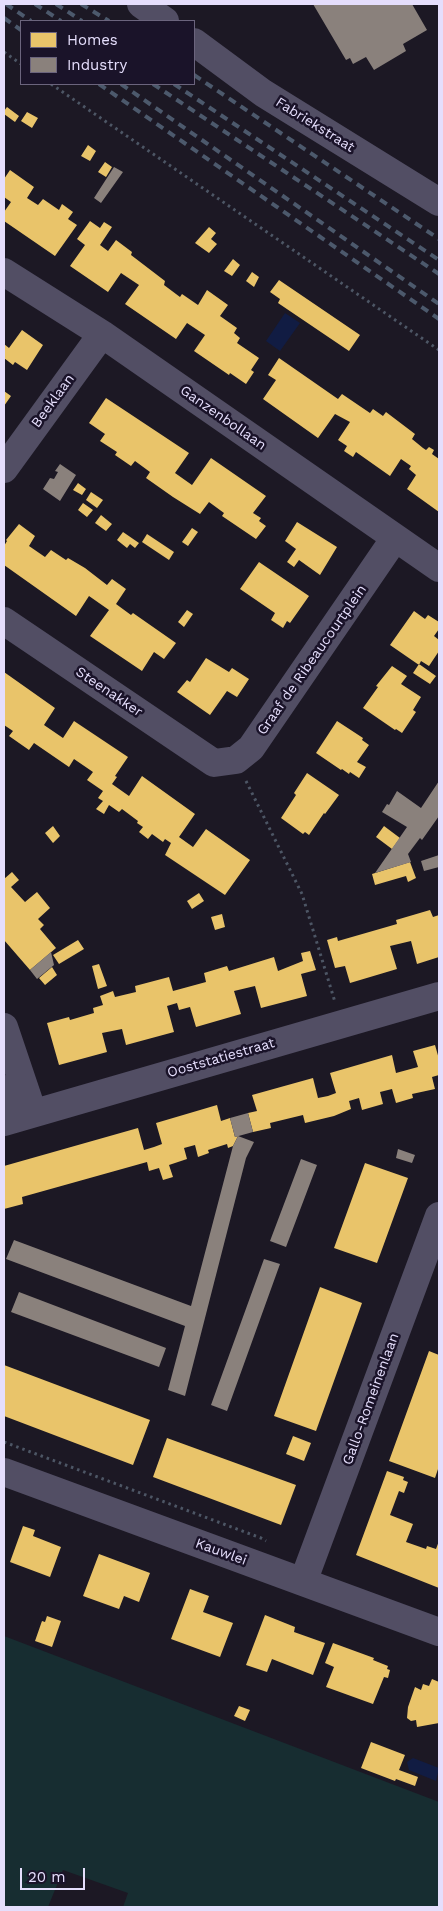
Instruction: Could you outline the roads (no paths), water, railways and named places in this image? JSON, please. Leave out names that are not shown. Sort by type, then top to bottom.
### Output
[{"type":"street","points":[[141,4],[164,20]]},
{"type":"street","name":"Fabriekstraat","points":[[195,43],[263,93],[439,202]]},
{"type":"street","name":"Ganzenbollaan","points":[[4,272],[102,334],[439,568]]},
{"type":"street","name":"Beeklaan","points":[[4,469],[102,334]]},
{"type":"street","name":"Graaf de Ribeaucourtplein","points":[[225,761],[251,748],[396,538]]},
{"type":"street","name":"Steenakker","points":[[4,621],[225,761]]},
{"type":"street","name":"Ooststatiestraat","points":[[16,1118],[439,996]]},
{"type":"street","points":[[4,1027],[16,1118]]},
{"type":"street","points":[[4,1089],[16,1118]]},
{"type":"street","name":"Gallo-Romeinenlaan","points":[[304,1582],[439,1216]]},
{"type":"street","name":"Kauwlei","points":[[4,1472],[439,1632]]},
{"type":"water","points":[[285,313],[300,323],[280,351],[266,341]]},
{"type":"water","points":[[413,1758],[439,1768],[436,1781],[409,1770],[407,1762]]},
{"type":"railway","points":[[6,4],[30,20]]},
{"type":"railway","points":[[35,4],[59,20]]},
{"type":"railway","points":[[56,4],[80,20]]},
{"type":"railway","points":[[81,4],[107,20]]},
{"type":"railway","points":[[4,18],[20,29]]},
{"type":"railway","points":[[195,76],[439,239]]},
{"type":"railway","points":[[100,85],[439,319]]},
{"type":"railway","points":[[122,85],[439,304]]},
{"type":"railway","points":[[155,85],[439,274]]},
{"type":"railway","points":[[176,85],[439,260]]}]
